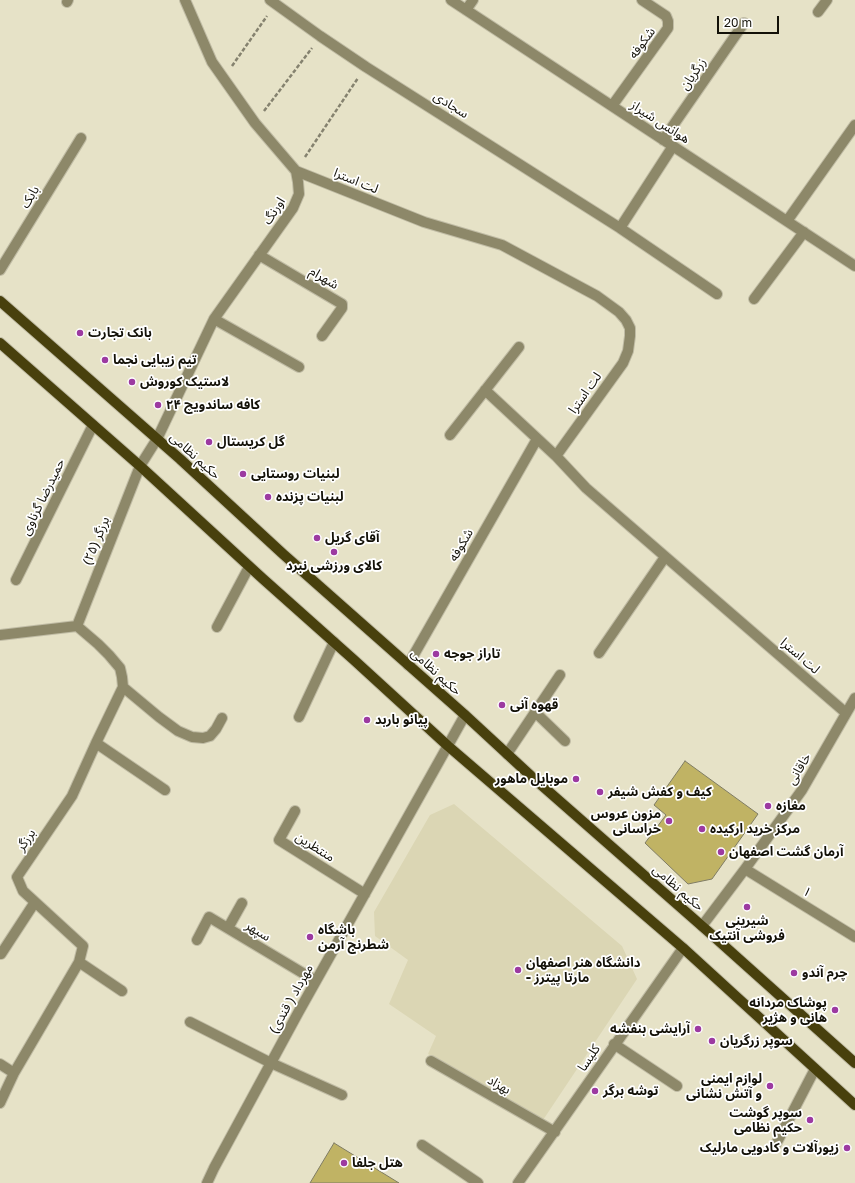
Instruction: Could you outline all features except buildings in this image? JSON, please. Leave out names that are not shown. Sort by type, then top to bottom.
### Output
[{"type":"main road","name":"حکیم نظامی","points":[[0,301],[157,439],[283,554],[855,1063]]},
{"type":"main road","points":[[0,343],[140,466],[448,746],[683,948],[855,1104]]},
{"type":"street","points":[[185,0],[212,62],[255,123],[296,171]]},
{"type":"street","name":"هوانس شیراز","points":[[451,0],[855,266]]},
{"type":"street","points":[[466,10],[473,0]]},
{"type":"street","name":"شکوفه","points":[[612,106],[668,28],[666,16],[642,0]]},
{"type":"street","points":[[818,12],[827,0]]},
{"type":"street","name":"سجادی","points":[[273,2],[366,67],[620,228],[717,294]]},
{"type":"street","name":"زرگریان","points":[[663,140],[744,23]]},
{"type":"street","points":[[786,221],[855,125]]},
{"type":"street","name":"بابک","points":[[0,270],[81,138]]},
{"type":"street","points":[[620,228],[673,146]]},
{"type":"street","name":"اورنگ","points":[[157,439],[214,319],[293,208],[299,194],[296,171]]},
{"type":"street","name":"لت استرا","points":[[296,171],[424,222],[502,245],[597,296],[619,312],[626,320],[630,328],[628,351],[623,363],[556,456],[586,488],[846,713]]},
{"type":"street","points":[[754,299],[804,232]]},
{"type":"street","name":"شهرام","points":[[260,255],[342,304],[342,308],[322,336]]},
{"type":"street","points":[[214,319],[299,366]]},
{"type":"street","points":[[450,435],[518,347]]},
{"type":"street","points":[[485,390],[556,456]]},
{"type":"street","name":"حمیدرضا گرناوی","points":[[16,580],[93,425]]},
{"type":"street","name":"شکوفه","points":[[408,665],[537,438]]},
{"type":"street","name":"برزگر (۲۵)","points":[[77,626],[140,466],[157,439]]},
{"type":"street","points":[[599,653],[666,556]]},
{"type":"street","points":[[217,627],[249,566]]},
{"type":"street","points":[[0,636],[77,626],[98,644],[120,668],[123,688],[178,730],[192,737],[203,738],[210,736],[222,718]]},
{"type":"street","points":[[299,717],[334,642]]},
{"type":"street","points":[[507,754],[560,675]]},
{"type":"street","name":"برزگر","points":[[0,1103],[14,1073],[78,962],[83,946],[23,891],[17,877],[72,796],[123,688]]},
{"type":"street","name":"خاقانی","points":[[702,926],[802,790],[855,698]]},
{"type":"street","points":[[535,712],[565,741]]},
{"type":"street","name":"مهرداد ( قندی)","points":[[207,1183],[316,980],[465,715]]},
{"type":"street","points":[[96,743],[165,790]]},
{"type":"street","name":"منتظرین","points":[[295,812],[279,840],[365,894]]},
{"type":"street","name":"۱","points":[[745,869],[855,937]]},
{"type":"street","points":[[1,954],[35,902]]},
{"type":"street","points":[[228,928],[242,903]]},
{"type":"street","name":"سپهر","points":[[198,940],[209,917],[316,980]]},
{"type":"street","name":"کلیسا","points":[[518,1183],[555,1132],[614,1044],[683,948]]},
{"type":"street","points":[[78,962],[122,991]]},
{"type":"street","points":[[190,1022],[271,1064],[342,1095]]},
{"type":"street","points":[[614,1044],[677,1086]]},
{"type":"street","name":"بهزاد","points":[[430,1062],[555,1132]]},
{"type":"street","points":[[0,1064],[14,1073]]},
{"type":"street","points":[[775,1146],[816,1069]]},
{"type":"street","points":[[422,1145],[478,1183]]},
{"type":"path","points":[[224,79],[273,2]]},
{"type":"path","points":[[255,123],[320,36]]},
{"type":"path","points":[[296,171],[366,67]]},
{"type":"shaded area","name":"دانشگاه هنر اصفهان - مارتا پیترز","points":[[454,804],[622,946],[637,979],[543,1120],[428,1054],[436,1036],[389,1004],[408,960],[375,936],[374,912],[430,815]]},
{"type":"place","name":"بانک تجارت","points":[[80,333]]},
{"type":"place","name":"تیم زیبایی نجما","points":[[105,360]]},
{"type":"place","name":"لاستیک کوروش","points":[[132,382]]},
{"type":"place","name":"کافه ساندویچ ۲۴","points":[[158,405]]},
{"type":"place","name":"گل کریستال","points":[[209,442]]},
{"type":"place","name":"لبنیات روستایی","points":[[243,474]]},
{"type":"place","name":"لبنیات پزنده","points":[[268,497]]},
{"type":"place","name":"آقای گریل","points":[[317,538]]},
{"type":"place","name":"کالای ورزشی نبرد","points":[[334,552]]},
{"type":"place","name":"تاراز جوجه","points":[[436,654]]},
{"type":"place","name":"قهوه آنی","points":[[502,705]]},
{"type":"place","name":"پیانو باربد","points":[[367,720]]},
{"type":"place","name":"موبایل ماهور","points":[[576,779]]},
{"type":"place","name":"کیف و کفش شیفر","points":[[600,792]]},
{"type":"place","name":"مغازه","points":[[768,806]]},
{"type":"place","name":"مزون عروس خراسانی","points":[[669,821]]},
{"type":"place","name":"مرکز خرید ارکیده","points":[[702,829]]},
{"type":"place","name":"آرمان گشت اصفهان","points":[[721,852]]},
{"type":"place","name":"شیرینی فروشی آنتیک","points":[[747,907]]},
{"type":"place","name":"باشگاه شطرنج آرمن","points":[[310,937]]},
{"type":"place","name":"دانشگاه هنر اصفهان - مارتا پیترز","points":[[518,970]]},
{"type":"place","name":"چرم آندو","points":[[794,973]]},
{"type":"place","name":"پوشاک مردانه هانی و هژیر","points":[[835,1010]]},
{"type":"place","name":"آرایشی بنفشه","points":[[698,1029]]},
{"type":"place","name":"سوپر زرگریان","points":[[712,1041]]},
{"type":"place","name":"لوازم ایمنی و آتش نشانی","points":[[770,1086]]},
{"type":"place","name":"توشه برگر","points":[[595,1091]]},
{"type":"place","name":"سوپر گوشت حکیم نظامی","points":[[810,1120]]},
{"type":"place","name":"زیورآلات و کادویی مارلیک","points":[[847,1148]]},
{"type":"place","name":"هتل جلفا","points":[[344,1163]]}]
